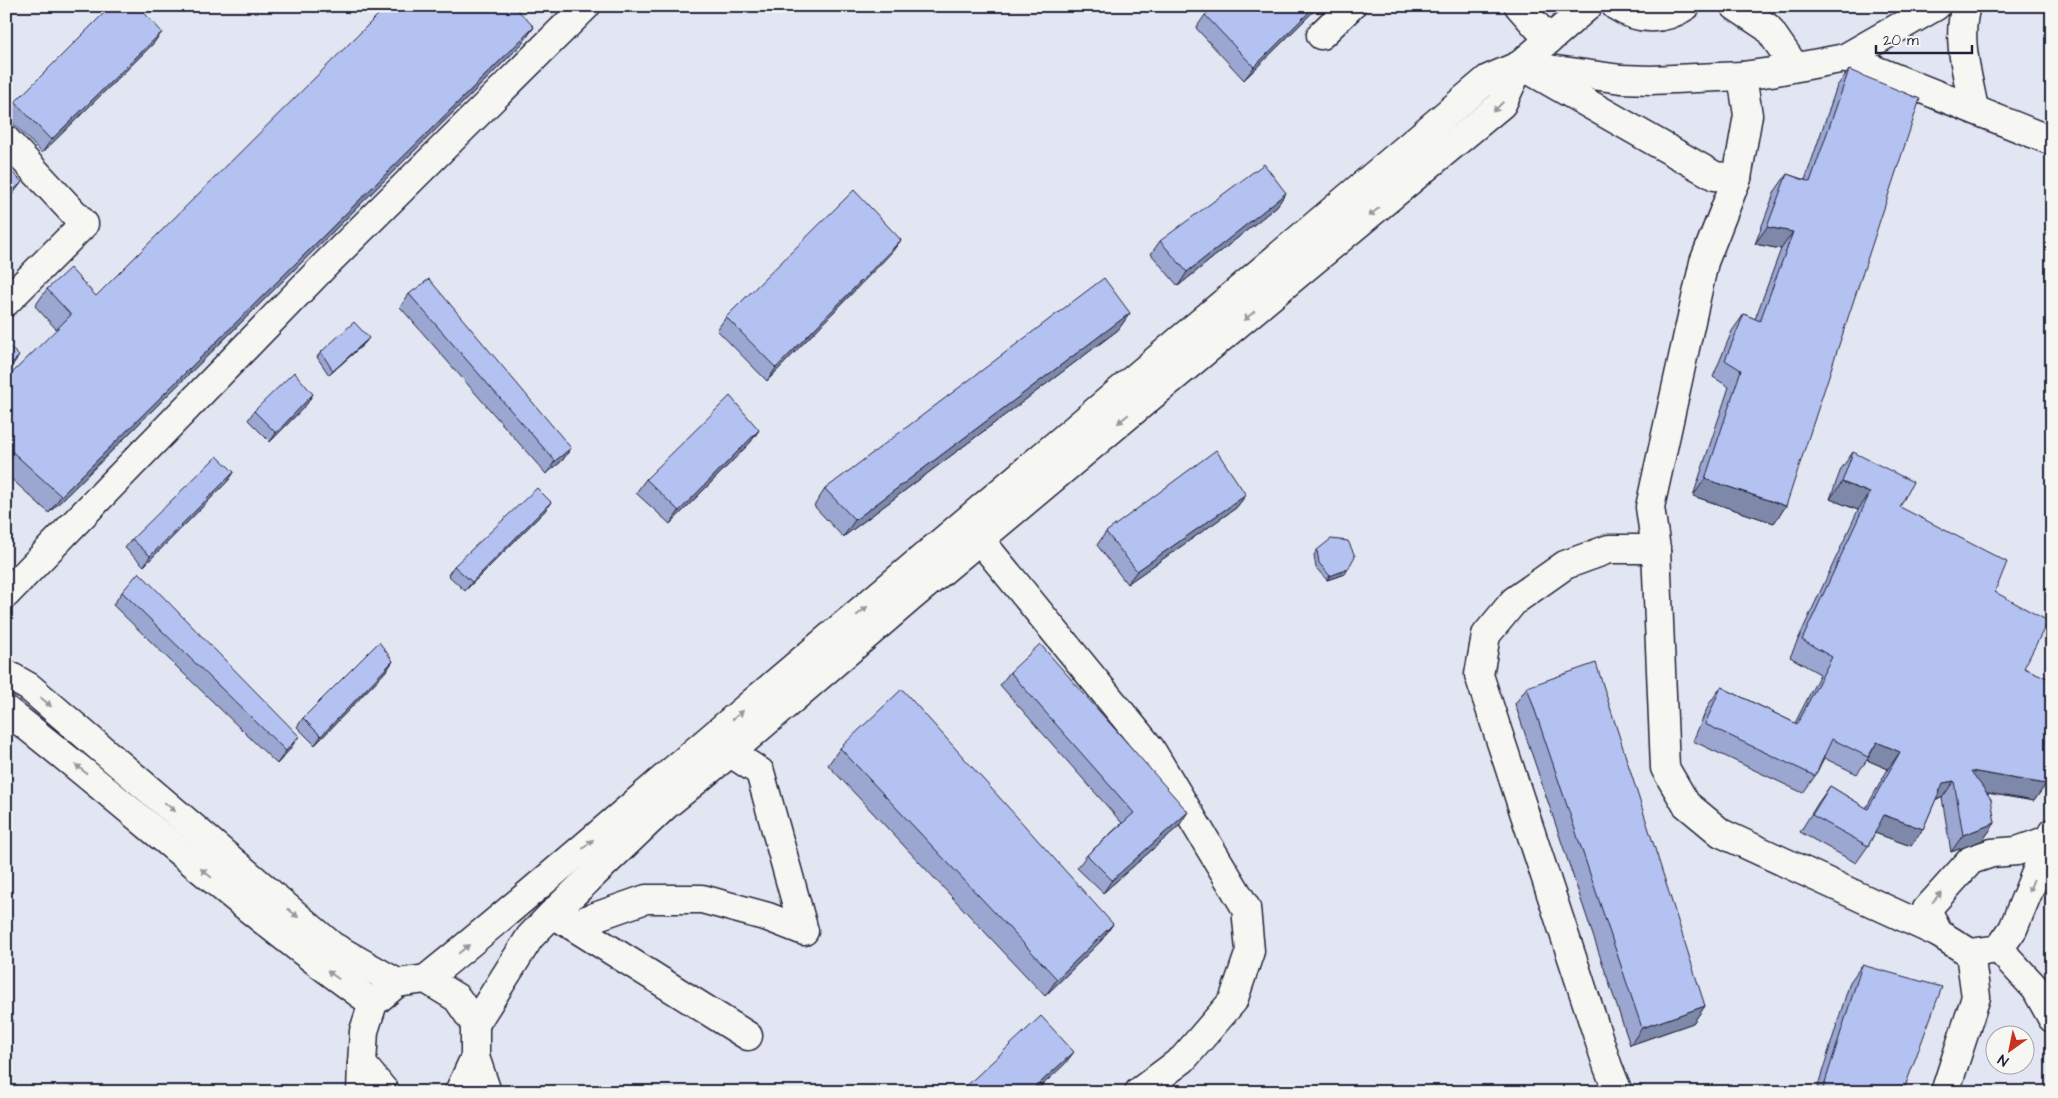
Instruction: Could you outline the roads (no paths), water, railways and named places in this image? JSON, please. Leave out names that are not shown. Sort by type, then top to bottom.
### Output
[{"type":"street","points":[[6,594],[326,264],[586,6]]},
{"type":"street","points":[[1321,35],[1352,6]]},
{"type":"street","points":[[1519,6],[1549,40]]},
{"type":"street","points":[[562,919],[720,746],[1073,432],[1281,252],[1473,92],[1488,80],[1520,65],[1588,6]]},
{"type":"street","points":[[1616,6],[1636,16],[1656,18],[1676,13],[1686,6]]},
{"type":"street","points":[[1735,6],[1768,28],[1795,67]]},
{"type":"street","points":[[1520,65],[1621,79],[1651,80],[1742,76],[1845,58],[1936,6]]},
{"type":"street","points":[[1966,6],[1963,18],[1963,53],[1974,109]]},
{"type":"street","points":[[1845,58],[2052,141]]},
{"type":"street","points":[[1520,65],[1715,176],[1738,178]]},
{"type":"street","points":[[361,1092],[364,1031],[373,1003],[397,983],[426,979],[980,540],[1502,104],[1520,65]]},
{"type":"street","points":[[1742,76],[1748,115],[1738,178],[1704,262],[1650,507],[1656,549],[1665,768],[1686,804],[1721,833],[1938,933],[1970,953],[1999,949],[2013,929],[2050,836]]},
{"type":"street","points":[[6,140],[84,224],[6,302]]},
{"type":"street","points":[[980,540],[1150,748],[1246,908],[1250,951],[1233,1000],[1182,1059],[1139,1092]]},
{"type":"street","points":[[1618,1092],[1479,675],[1486,635],[1514,601],[1565,565],[1609,549],[1656,549]]},
{"type":"street","points":[[6,674],[29,687],[332,946],[397,983]]},
{"type":"street","points":[[6,710],[315,962],[373,1003]]},
{"type":"street","points":[[474,1024],[530,937],[562,919],[646,899],[702,898],[768,917],[804,931],[760,772],[720,746]]},
{"type":"street","points":[[1938,933],[1927,909],[1971,860],[1992,853],[2017,851],[2050,836]]},
{"type":"street","points":[[562,919],[748,1036]]},
{"type":"street","points":[[1999,949],[2036,989],[2052,1018]]},
{"type":"street","points":[[1945,1092],[1976,997],[1970,953]]},
{"type":"street","points":[[426,979],[457,998],[474,1024],[475,1057],[487,1092]]},
{"type":"street","points":[[459,1092],[475,1057]]},
{"type":"street","points":[[362,1064],[381,1090],[385,1092]]}]
